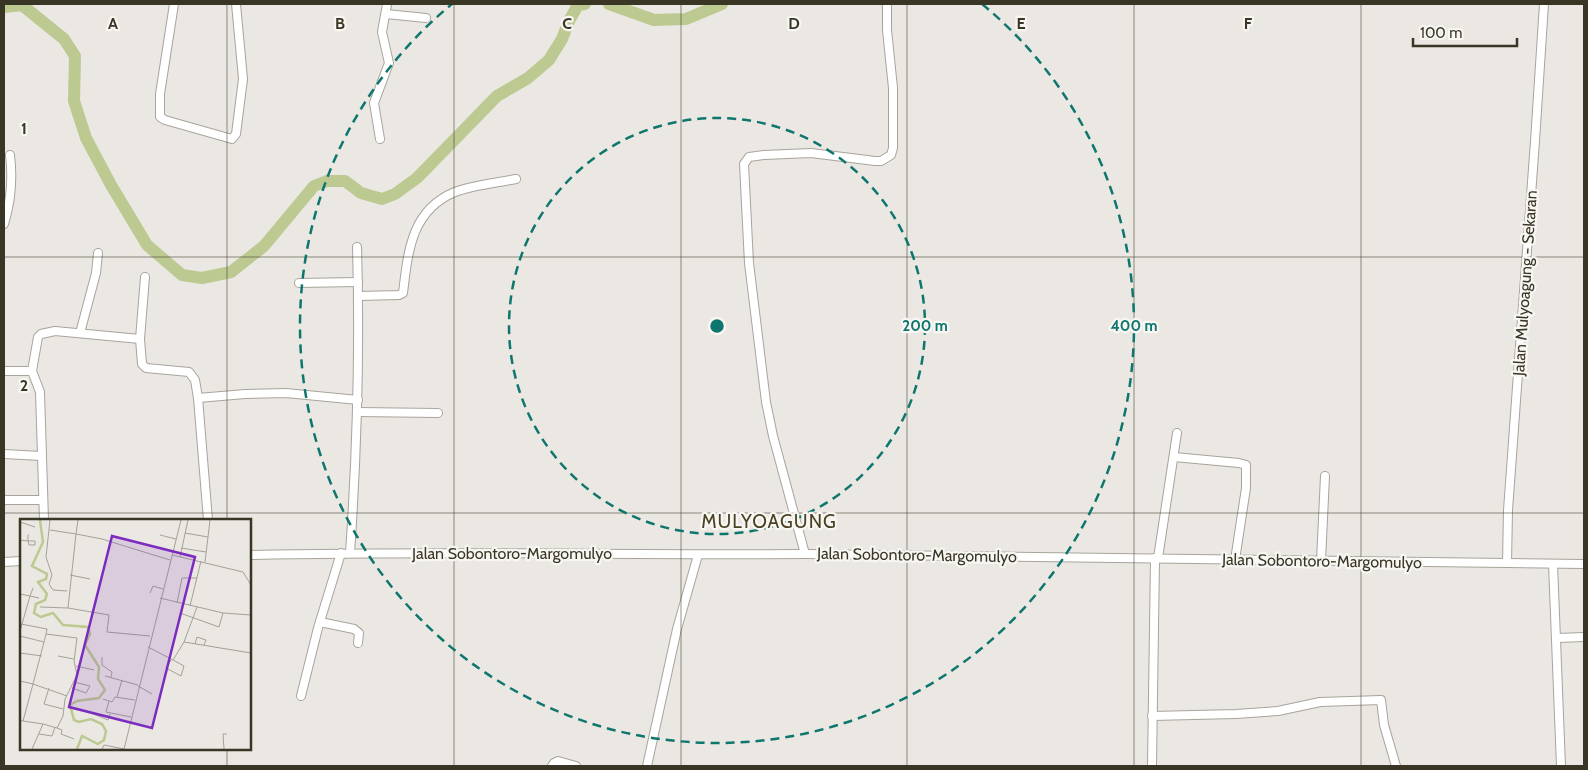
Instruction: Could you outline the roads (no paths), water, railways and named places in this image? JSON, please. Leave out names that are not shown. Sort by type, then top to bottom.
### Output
[{"type":"street","points":[[174,4],[160,94],[160,116],[163,120],[232,139],[236,134],[243,79],[236,4]]},
{"type":"street","points":[[380,139],[374,103],[389,64],[382,32],[387,4]]},
{"type":"street","points":[[805,554],[773,436],[766,402],[750,263],[744,164],[748,157],[764,155],[811,153],[875,161],[881,161],[891,155],[893,148],[893,88],[887,30],[887,4]]},
{"type":"street","name":"Jalan Mulyoagung - Sekaran","points":[[1507,563],[1508,510],[1544,4]]},
{"type":"street","points":[[386,14],[426,18]]},
{"type":"street","points":[[4,224],[12,185],[10,156]]},
{"type":"street","points":[[359,296],[402,295],[408,254],[418,224],[428,210],[444,198],[456,192],[516,179]]},
{"type":"street","points":[[350,553],[358,412],[359,296],[357,247]]},
{"type":"street","points":[[80,333],[96,273],[98,253]]},
{"type":"street","points":[[145,277],[140,339],[142,364],[144,367],[189,372],[195,380],[208,519]]},
{"type":"street","points":[[299,283],[358,282]]},
{"type":"street","points":[[44,519],[40,392],[32,372],[38,337],[41,334],[55,331],[140,339]]},
{"type":"street","points":[[4,371],[32,372]]},
{"type":"street","points":[[198,398],[286,393],[358,400]]},
{"type":"street","points":[[358,412],[438,413]]},
{"type":"street","points":[[1152,766],[1156,558],[1178,433]]},
{"type":"street","points":[[4,454],[41,456]]},
{"type":"street","points":[[1174,457],[1246,465],[1246,488],[1236,560]]},
{"type":"street","points":[[1321,561],[1325,476]]},
{"type":"street","points":[[4,500],[43,500]]},
{"type":"street","name":"Jalan Sobontoro-Margomulyo","points":[[251,556],[341,553],[521,552],[1584,564]]},
{"type":"street","points":[[301,696],[320,622],[341,553]]},
{"type":"street","points":[[647,766],[677,629],[698,555]]},
{"type":"street","points":[[4,562],[20,562]]},
{"type":"street","points":[[1553,564],[1561,766]]},
{"type":"street","points":[[320,622],[354,629],[359,633],[358,643]]},
{"type":"street","points":[[1557,638],[1584,637]]},
{"type":"street","points":[[1152,716],[1236,714],[1278,711],[1320,702],[1381,700],[1384,725],[1396,766]]},
{"type":"street","points":[[552,766],[558,761],[576,766]]},
{"type":"waterway","points":[[4,7],[22,5],[64,39],[75,56],[74,101],[86,138],[111,185],[147,245],[182,275],[202,278],[231,272],[264,246],[314,186],[327,181],[345,181],[361,193],[382,199],[395,194],[417,178],[497,96],[528,78],[549,60],[562,39],[578,5],[585,4]]},
{"type":"waterway","points":[[609,4],[654,20],[686,19],[722,4]]},
{"type":"district","name":"MULYOAGUNG","points":[[769,521]]}]
